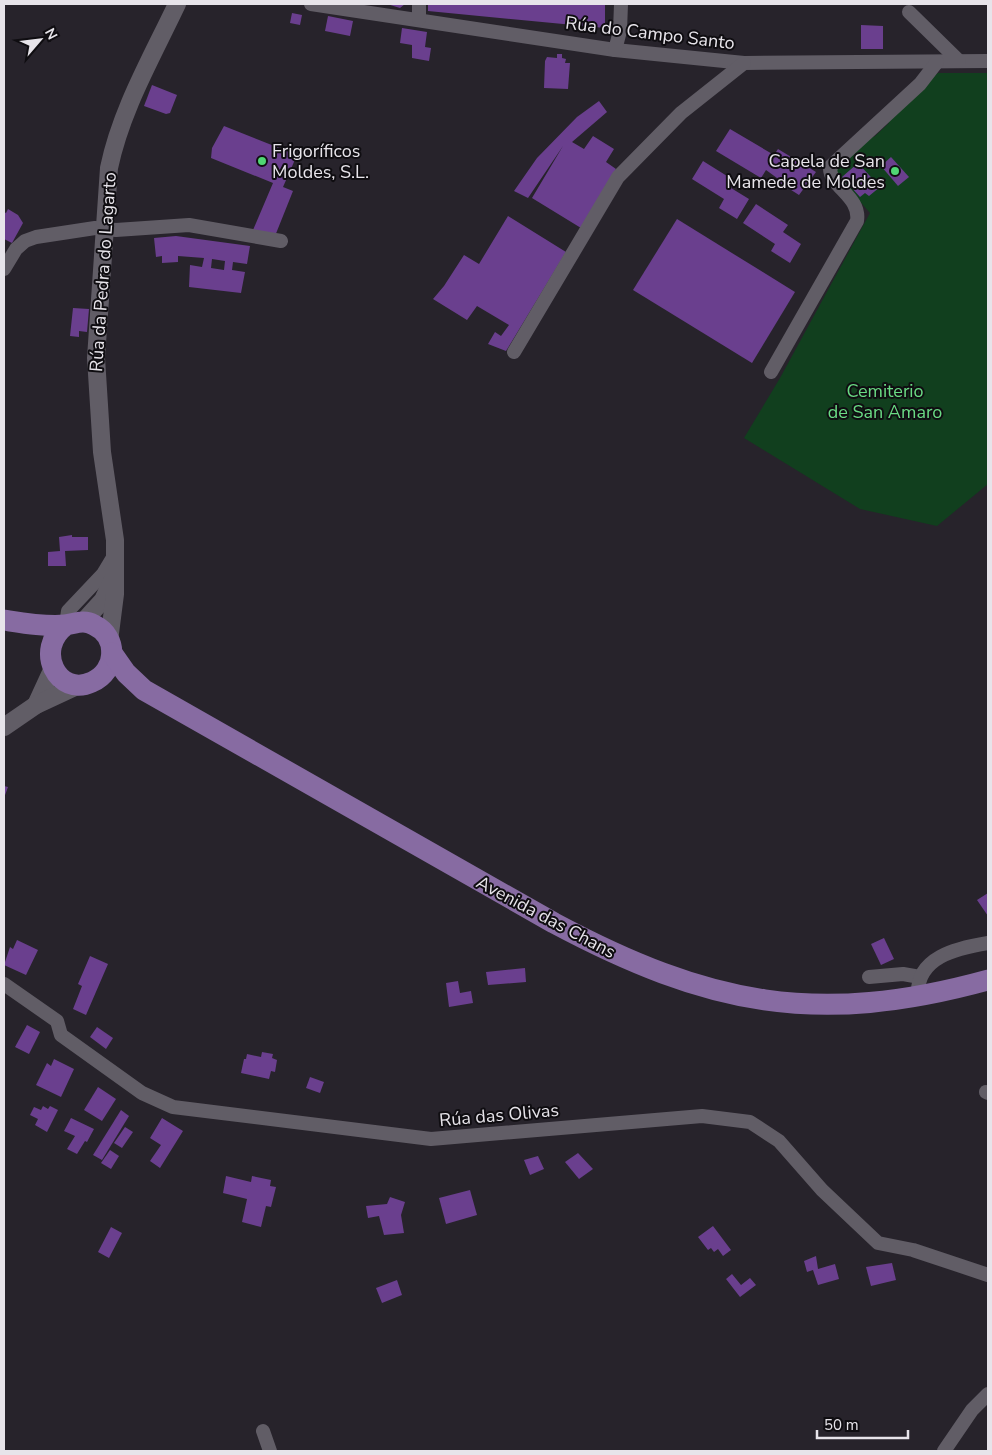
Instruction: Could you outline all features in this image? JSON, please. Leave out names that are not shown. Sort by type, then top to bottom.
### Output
[{"type":"main road","name":"Avenida das Chans","points":[[5,621],[75,623],[101,629],[126,673],[144,690],[554,923],[648,969],[713,990],[787,1004],[846,1005],[919,987],[988,980]]},
{"type":"main road","name":"Avenida das Chans","points":[[5,621],[42,646],[59,676],[68,682],[144,690]]},
{"type":"main road","points":[[51,662],[50,646],[54,636],[75,623]]},
{"type":"main road","points":[[87,683],[107,670],[111,647]]},
{"type":"street","name":"Rúa da Pedra do Lagarto","points":[[111,647],[115,594],[115,554],[96,385],[96,337],[109,168],[114,145],[125,115],[177,4]]},
{"type":"street","name":"Rúa do Campo Santo","points":[[311,4],[615,50],[744,63],[988,61]]},
{"type":"street","points":[[419,4],[419,19]]},
{"type":"street","points":[[615,50],[620,31],[621,4]]},
{"type":"street","points":[[908,12],[959,61]]},
{"type":"street","points":[[771,372],[857,221],[858,214],[852,198],[833,178],[830,167],[920,84],[937,62]]},
{"type":"street","points":[[514,352],[618,177],[681,113],[744,63]]},
{"type":"street","points":[[4,269],[25,241],[36,237],[95,228],[189,225],[281,241]]},
{"type":"street","points":[[75,623],[68,611],[103,574],[115,554]]},
{"type":"street","name":"Rúa da Pedra do Lagarto","points":[[75,623],[104,600],[114,576]]},
{"type":"street","points":[[36,705],[51,662]]},
{"type":"street","points":[[4,727],[36,705],[87,683]]},
{"type":"street","points":[[869,977],[903,974],[919,987],[926,968],[949,951],[988,943]]},
{"type":"street","name":"Rúa das Olivas","points":[[4,984],[57,1021],[61,1035],[142,1093],[173,1107],[431,1139],[702,1116],[750,1122],[779,1141],[822,1190],[878,1243],[913,1250],[988,1276]]},
{"type":"street","points":[[944,1451],[972,1410],[988,1394]]},
{"type":"street","points":[[263,1431],[270,1451]]},
{"type":"green space","name":"Cemiterio de San Amaro","points":[[938,73],[988,73],[988,484],[937,526],[860,509],[744,438],[780,378],[870,213],[835,173],[835,164],[870,133],[874,137],[889,123],[886,119]]},
{"type":"building","points":[[387,4],[405,4],[400,8]]},
{"type":"building","points":[[428,4],[605,4],[605,28],[428,11]]},
{"type":"building","points":[[292,13],[302,15],[300,25],[290,23]]},
{"type":"building","points":[[328,16],[353,21],[350,36],[325,31]]},
{"type":"building","points":[[861,25],[883,26],[883,49],[861,49]]},
{"type":"building","points":[[402,28],[427,32],[425,47],[431,48],[429,61],[412,58],[412,45],[400,43]]},
{"type":"building","points":[[557,54],[562,54],[562,58],[566,59],[565,63],[570,63],[568,89],[544,88],[545,61],[547,57],[557,58]]},
{"type":"building","points":[[152,85],[177,95],[170,113],[166,114],[144,106]]},
{"type":"building","points":[[599,101],[607,112],[572,142],[584,149],[593,136],[614,149],[606,162],[616,169],[581,228],[532,198],[563,146],[528,198],[514,191],[537,158],[577,117]]},
{"type":"building","points":[[224,126],[297,155],[283,187],[293,191],[275,236],[253,230],[273,183],[211,158],[212,148]]},
{"type":"building","points":[[730,129],[774,155],[778,149],[816,172],[799,195],[777,181],[777,178],[766,170],[761,178],[716,151]]},
{"type":"building","name":"Capela de San Mamede de Moldes","points":[[891,157],[909,177],[898,186],[881,166]]},
{"type":"building","points":[[703,161],[735,181],[731,188],[749,199],[737,219],[719,208],[724,199],[692,179]]},
{"type":"building","points":[[858,163],[880,187],[869,196],[865,193],[860,197],[842,177]]},
{"type":"building","points":[[756,204],[788,225],[783,232],[801,244],[790,263],[771,251],[775,244],[743,223]]},
{"type":"building","points":[[8,209],[18,215],[23,223],[12,243],[4,239],[4,212],[6,213]]},
{"type":"building","points":[[508,216],[566,252],[506,351],[488,344],[495,332],[501,336],[509,325],[477,306],[467,320],[433,299],[444,286],[464,255],[479,264]]},
{"type":"building","points":[[677,219],[795,292],[752,363],[633,290]]},
{"type":"building","points":[[176,236],[250,246],[247,264],[233,262],[232,270],[245,272],[241,293],[189,287],[190,265],[202,267],[204,258],[178,256],[178,262],[162,263],[162,256],[156,257],[154,238]],"holes":[[[212,259],[225,261],[224,270],[211,268]]]},
{"type":"building","points":[[73,308],[89,309],[87,332],[79,331],[79,337],[70,336]]},
{"type":"building","points":[[72,535],[72,537],[88,537],[88,550],[65,551],[66,566],[48,566],[48,552],[60,551],[59,537]]},
{"type":"building","points":[[4,786],[8,787],[4,798]]},
{"type":"building","points":[[988,893],[988,916],[977,900]]},
{"type":"building","points":[[884,938],[894,959],[881,965],[871,944]]},
{"type":"building","points":[[17,940],[38,950],[26,975],[4,965],[10,947],[13,949]]},
{"type":"building","points":[[90,956],[108,964],[86,1015],[73,1009],[82,986],[78,984]]},
{"type":"building","points":[[525,968],[526,982],[488,985],[486,972]]},
{"type":"building","points":[[458,981],[460,993],[471,991],[473,1003],[449,1007],[446,983]]},
{"type":"building","points":[[27,1025],[40,1032],[29,1054],[15,1047]]},
{"type":"building","points":[[97,1027],[113,1038],[106,1049],[90,1037]]},
{"type":"building","points":[[262,1052],[273,1054],[272,1058],[277,1060],[275,1072],[271,1071],[269,1079],[241,1073],[247,1054],[261,1057]]},
{"type":"building","points":[[54,1059],[74,1069],[61,1097],[36,1085],[47,1063],[51,1066]]},
{"type":"building","points":[[310,1077],[324,1082],[320,1093],[306,1088]]},
{"type":"building","points":[[98,1087],[116,1099],[102,1121],[84,1110]]},
{"type":"building","points":[[43,1106],[48,1109],[50,1106],[58,1110],[47,1132],[35,1125],[38,1119],[30,1115],[34,1107],[41,1110]]},
{"type":"building","points":[[121,1110],[129,1116],[102,1160],[93,1155]]},
{"type":"building","points":[[71,1118],[94,1129],[87,1142],[85,1141],[77,1154],[67,1149],[75,1136],[64,1131]]},
{"type":"building","points":[[162,1118],[183,1131],[160,1168],[150,1161],[161,1145],[150,1138]]},
{"type":"building","points":[[125,1127],[133,1132],[122,1148],[114,1143]]},
{"type":"building","points":[[110,1150],[119,1156],[111,1169],[101,1163]]},
{"type":"building","points":[[578,1153],[593,1169],[579,1179],[565,1162]]},
{"type":"building","points":[[538,1156],[544,1169],[530,1175],[524,1160]]},
{"type":"building","points":[[226,1176],[251,1182],[252,1176],[271,1180],[270,1186],[276,1187],[271,1207],[266,1206],[261,1227],[242,1222],[247,1199],[223,1193]]},
{"type":"building","points":[[470,1190],[477,1215],[446,1224],[439,1198]]},
{"type":"building","points":[[390,1197],[405,1202],[401,1215],[404,1233],[384,1235],[379,1216],[368,1218],[366,1206],[387,1204]]},
{"type":"building","points":[[713,1226],[731,1250],[723,1256],[718,1249],[714,1252],[711,1248],[708,1250],[698,1237]]},
{"type":"building","points":[[111,1227],[122,1233],[109,1258],[98,1252]]},
{"type":"building","points":[[816,1256],[818,1269],[835,1264],[839,1279],[818,1285],[813,1270],[807,1272],[804,1261]]},
{"type":"building","points":[[892,1263],[896,1280],[871,1286],[866,1267]]},
{"type":"building","points":[[732,1274],[741,1285],[750,1278],[756,1285],[740,1297],[726,1279]]},
{"type":"building","points":[[397,1280],[402,1295],[382,1303],[376,1288]]},
{"type":"place","name":"Frigoríficos Moldes, S.L.","points":[[262,161]]},
{"type":"place","name":"Capela de San Mamede de Moldes","points":[[895,171]]}]
